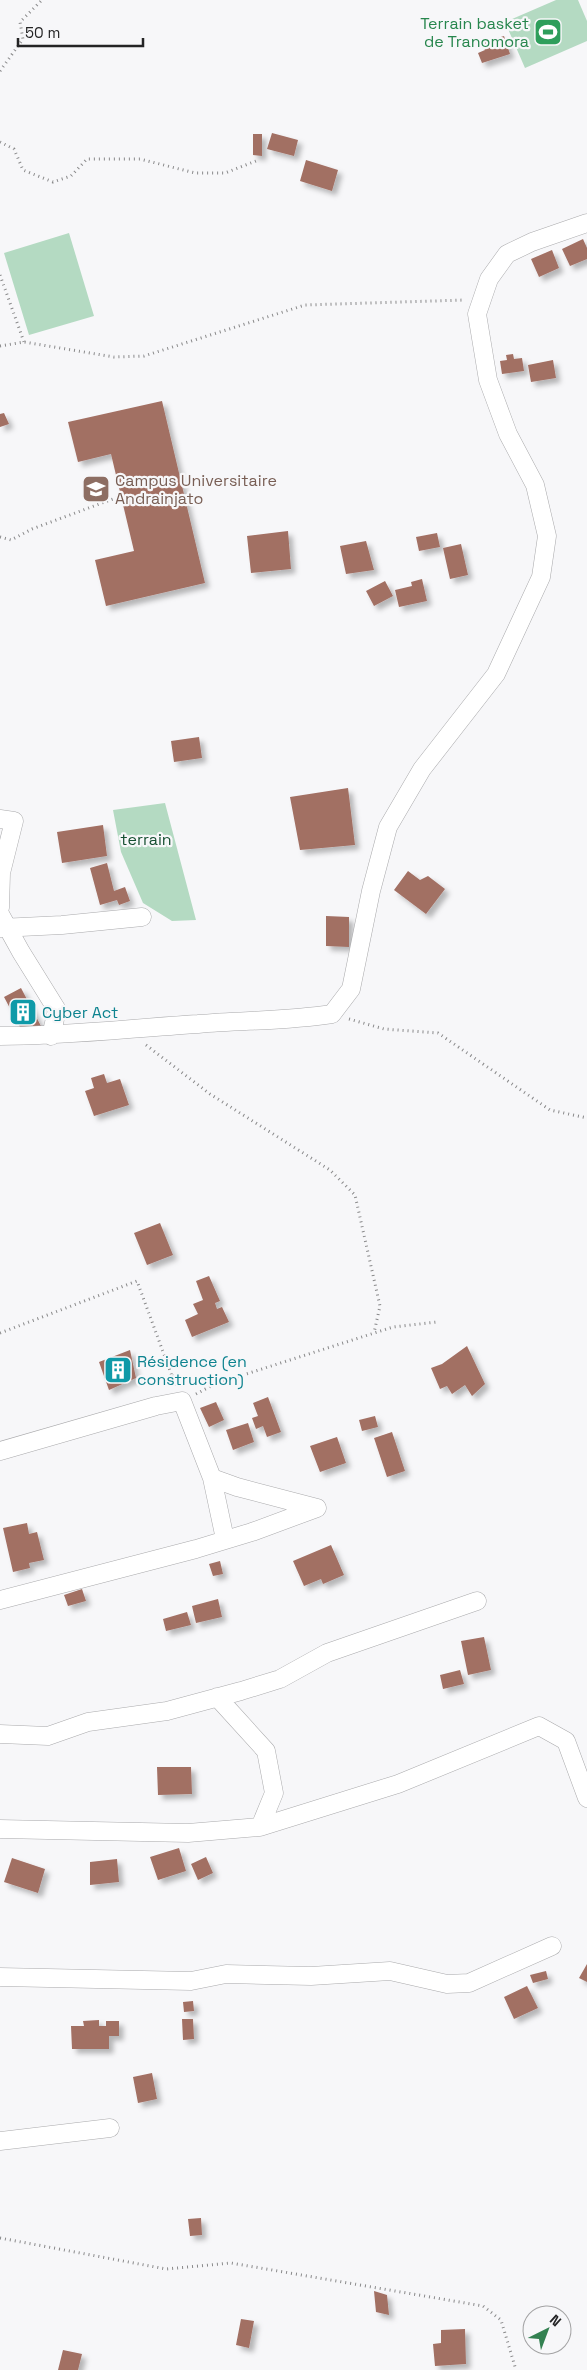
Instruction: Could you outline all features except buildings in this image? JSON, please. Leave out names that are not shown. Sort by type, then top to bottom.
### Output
[{"type":"street","points":[[0,1036],[51,1036],[299,1019],[332,1014],[351,989],[371,891],[388,827],[422,769],[496,674],[542,576],[548,536],[535,484],[508,434],[488,380],[477,314],[489,279],[507,254],[532,242],[587,223]]},
{"type":"street","points":[[0,819],[14,821],[1,873],[0,908]]},
{"type":"street","points":[[51,1036],[57,1010],[3,923],[142,917]]},
{"type":"street","points":[[0,1451],[156,1406],[182,1402],[212,1478],[225,1540]]},
{"type":"street","points":[[0,1600],[196,1549],[252,1532],[317,1508],[237,1487],[212,1478]]},
{"type":"street","points":[[0,1734],[48,1736],[88,1722],[167,1710],[217,1697],[280,1679],[327,1653],[477,1601]]},
{"type":"street","points":[[217,1697],[266,1751],[274,1793],[260,1827]]},
{"type":"street","points":[[0,1830],[188,1833],[260,1827],[398,1784],[539,1726],[566,1741],[587,1798]]},
{"type":"street","points":[[0,1977],[191,1981],[226,1974],[311,1976],[390,1971],[447,1984],[469,1983],[552,1946]]},
{"type":"street","points":[[0,2140],[110,2128]]},
{"type":"path","points":[[0,71],[23,39],[20,22],[42,0]]},
{"type":"path","points":[[0,142],[14,149],[23,170],[53,182],[71,176],[87,159],[140,159],[195,173],[225,173],[256,161]]},
{"type":"path","points":[[0,275],[24,342]]},
{"type":"path","points":[[0,346],[24,342],[114,358],[144,356],[305,305],[482,299]]},
{"type":"path","points":[[0,537],[12,540],[32,529],[121,496]]},
{"type":"path","points":[[332,1014],[384,1029],[438,1033],[550,1110],[587,1118]]},
{"type":"path","points":[[126,1030],[210,1094],[330,1170],[356,1195],[380,1306],[374,1333]]},
{"type":"path","points":[[0,1333],[138,1282],[182,1402]]},
{"type":"path","points":[[182,1402],[215,1384],[393,1327],[437,1322]]},
{"type":"path","points":[[172,1375],[182,1402]]},
{"type":"path","points":[[0,2238],[166,2269],[231,2263],[483,2306],[501,2320],[516,2370]]},
{"type":"green space","name":"Terrain basket de Tranomora","points":[[556,0],[578,0],[587,21],[587,41],[525,68],[505,22]]},
{"type":"green space","points":[[69,233],[94,316],[29,335],[4,253]]},
{"type":"green space","name":"terrain","points":[[165,803],[196,920],[172,921],[143,903],[121,852],[113,810]]},
{"type":"place","name":"Terrain basket de Tranomora","points":[[548,32]]},
{"type":"place","name":"Campus Universitaire Andrainjato","points":[[96,489]]},
{"type":"place","name":"Cyber Act","points":[[23,1012]]},
{"type":"place","name":"Résidence (en construction)","points":[[118,1370]]}]
